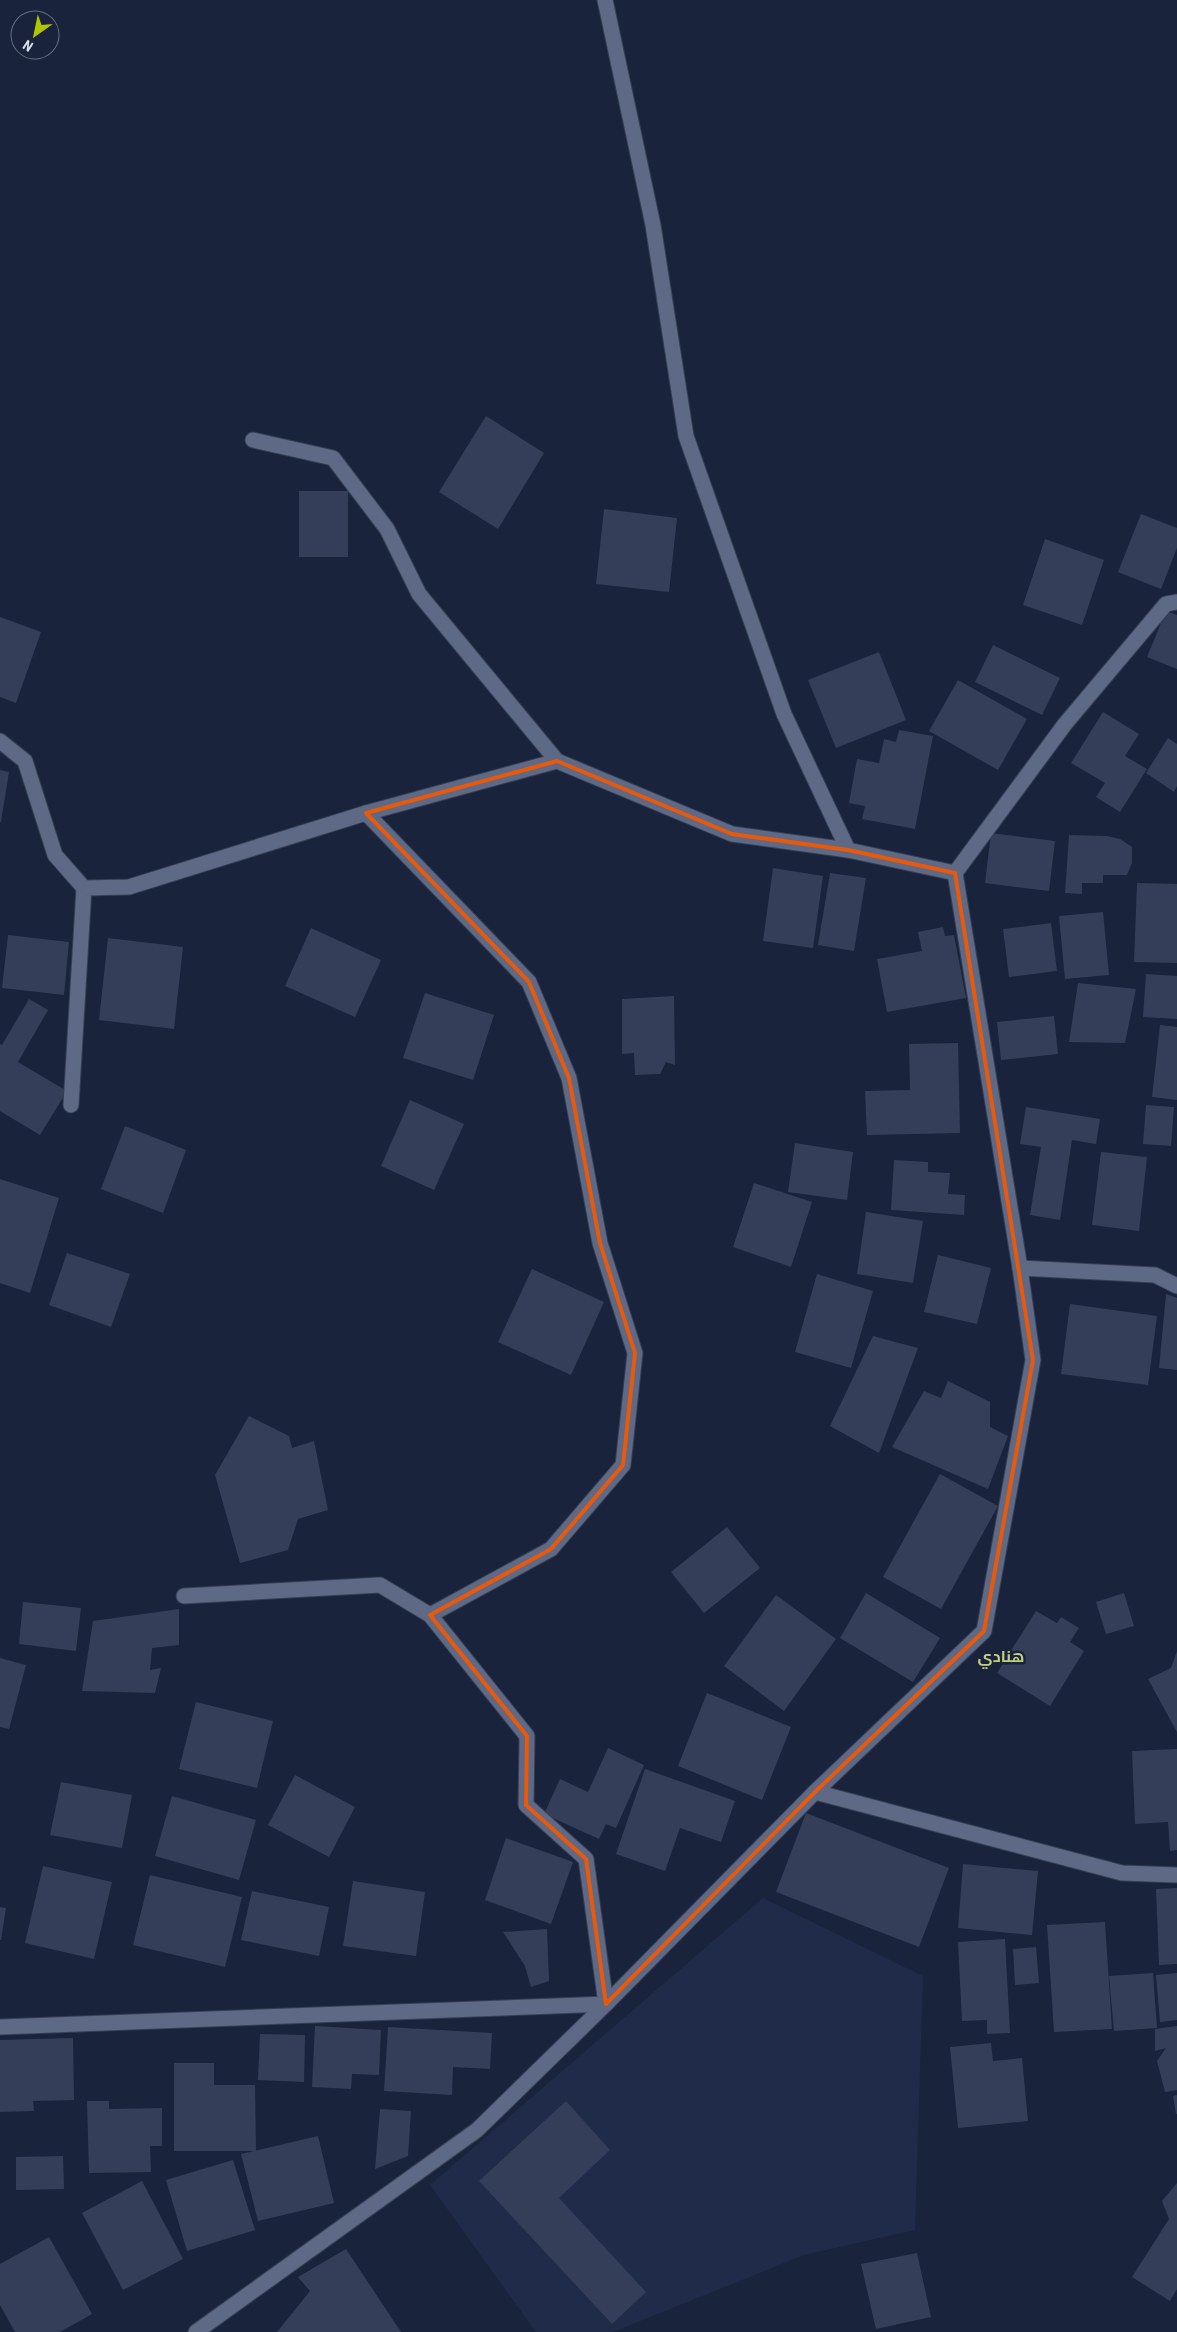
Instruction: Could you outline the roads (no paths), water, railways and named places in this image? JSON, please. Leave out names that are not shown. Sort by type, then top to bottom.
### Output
[{"type":"street","points":[[605,0],[654,225],[686,436],[784,714],[848,850]]},
{"type":"street","points":[[253,440],[333,458],[387,529],[419,594],[557,761],[732,834],[848,850],[955,873]]},
{"type":"street","points":[[196,2332],[477,2130],[606,2004],[815,1792],[984,1632],[1033,1360],[1020,1268],[955,873],[1065,724],[1166,604],[1177,602]]},
{"type":"street","points":[[0,741],[25,761],[55,855],[84,888],[71,1105]]},
{"type":"street","points":[[84,888],[129,888],[366,813],[557,761]]},
{"type":"street","points":[[366,813],[529,982],[569,1078],[600,1243],[635,1353],[623,1465],[551,1549],[430,1615]]},
{"type":"street","points":[[1020,1268],[1155,1275],[1177,1286]]},
{"type":"street","points":[[184,1596],[380,1585],[430,1615],[527,1736],[526,1805],[586,1859],[606,2004]]},
{"type":"street","points":[[815,1792],[1122,1873],[1177,1875]]},
{"type":"street","points":[[0,2028],[606,2004]]},
{"type":"district","name":"هنادي","points":[[1001,1656]]}]
